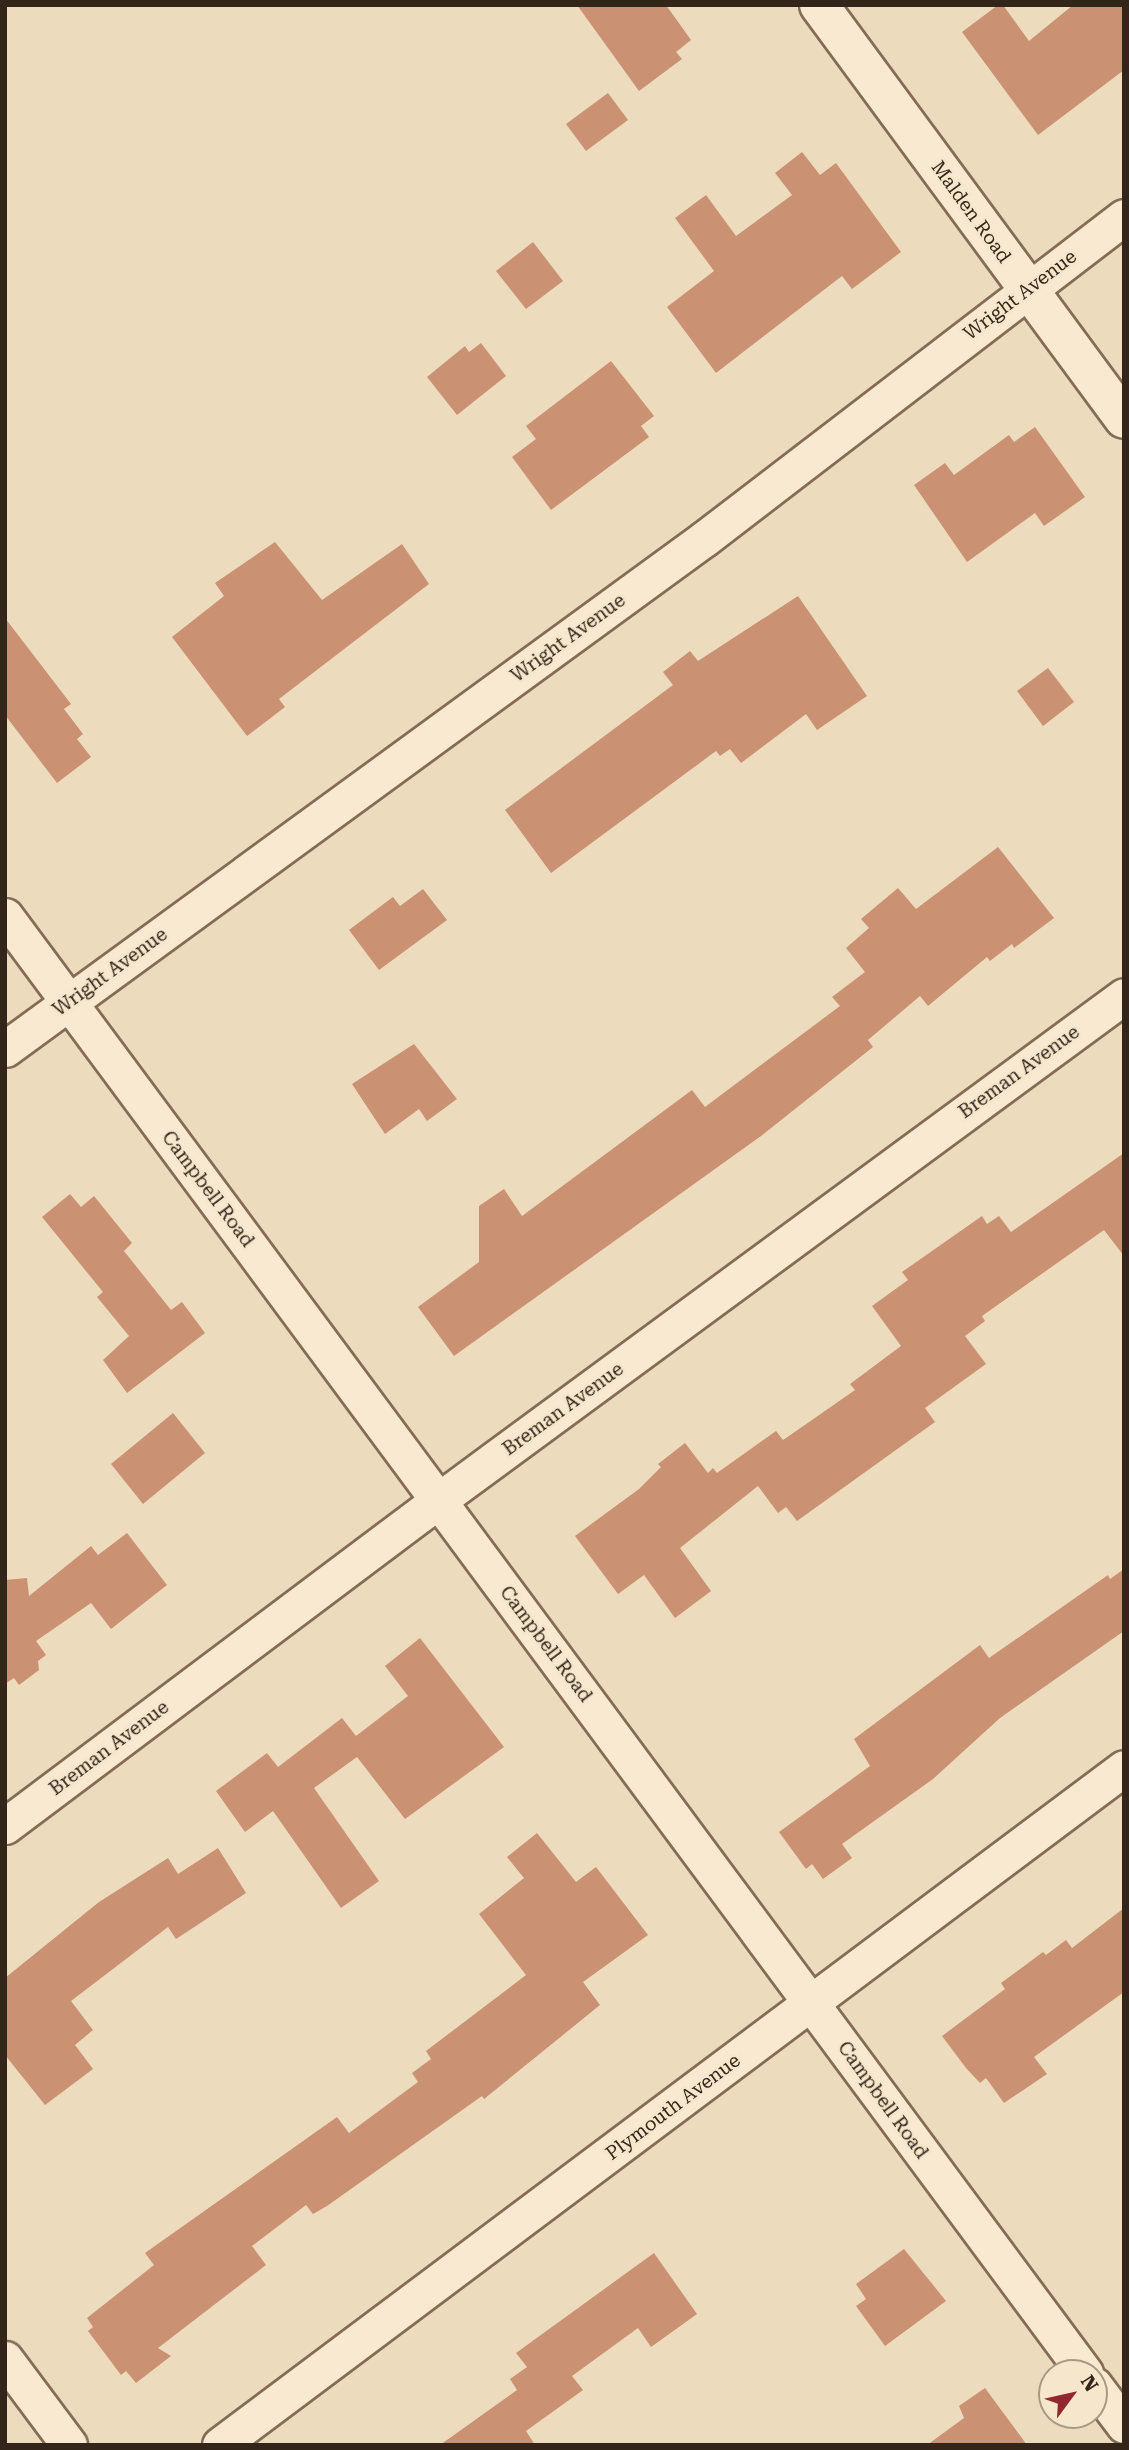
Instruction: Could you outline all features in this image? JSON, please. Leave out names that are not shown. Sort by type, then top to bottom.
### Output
[{"type":"street","name":"Malden Road","points":[[819,5],[1124,419]]},
{"type":"street","name":"Wright Avenue","points":[[5,1049],[704,539],[1124,217]]},
{"type":"street","name":"Campbell Road","points":[[5,916],[1075,2359]]},
{"type":"street","name":"Breman Avenue","points":[[5,1826],[439,1500],[1124,996]]},
{"type":"street","name":"Plymouth Avenue","points":[[220,2445],[1124,1768]]},
{"type":"street","points":[[5,2359],[69,2445]]},
{"type":"street","points":[[1108,2404],[1124,2425]]},
{"type":"building","points":[[577,5],[666,5],[691,40],[676,52],[682,59],[639,91]]},
{"type":"building","points":[[998,5],[1003,5],[1029,41],[1073,5],[1124,5],[1124,70],[1038,135],[962,32]]},
{"type":"building","points":[[608,93],[628,120],[586,151],[566,124]]},
{"type":"building","points":[[802,152],[820,175],[836,163],[901,252],[852,289],[842,276],[716,373],[667,307],[714,271],[675,218],[706,195],[736,236],[792,195],[775,173]]},
{"type":"building","points":[[533,242],[563,281],[526,309],[496,271]]},
{"type":"building","points":[[481,343],[506,376],[457,415],[427,377],[465,346],[469,352]]},
{"type":"building","points":[[611,361],[654,416],[641,426],[649,437],[551,510],[512,457],[536,439],[526,426]]},
{"type":"building","points":[[1035,427],[1085,497],[1044,526],[1035,513],[967,562],[914,485],[945,463],[954,475],[1009,435],[1014,442]]},
{"type":"building","points":[[275,542],[322,600],[402,544],[429,584],[279,699],[285,707],[247,736],[172,637],[224,596],[215,583]]},
{"type":"building","points":[[798,596],[867,696],[817,730],[806,714],[741,763],[730,749],[720,756],[716,751],[551,873],[505,810],[673,685],[663,672],[690,651],[698,661]]},
{"type":"building","points":[[5,618],[71,704],[64,709],[83,734],[77,739],[91,757],[57,783],[5,715]]},
{"type":"building","points":[[1048,668],[1074,702],[1043,726],[1017,691]]},
{"type":"building","points":[[998,847],[1054,918],[1014,948],[1012,944],[990,961],[987,957],[928,1006],[920,996],[868,1040],[873,1047],[761,1136],[454,1356],[418,1307],[479,1262],[479,1206],[504,1189],[522,1216],[692,1090],[705,1107],[840,1006],[832,997],[865,972],[846,948],[869,928],[861,919],[898,888],[916,909]]},
{"type":"building","points":[[423,889],[447,920],[379,970],[349,930],[393,897],[400,906]]},
{"type":"building","points":[[414,1044],[457,1099],[427,1121],[419,1109],[385,1134],[352,1084]]},
{"type":"building","points":[[1124,1153],[1124,1256],[1104,1230],[982,1316],[985,1321],[965,1336],[986,1364],[925,1408],[935,1422],[797,1521],[786,1507],[778,1513],[758,1486],[680,1548],[711,1591],[675,1618],[644,1575],[618,1594],[575,1536],[639,1489],[661,1467],[658,1464],[685,1443],[708,1473],[713,1468],[717,1473],[776,1431],[783,1440],[812,1420],[855,1390],[850,1384],[901,1346],[872,1306],[908,1280],[902,1272],[982,1216],[987,1224],[999,1216],[1011,1232]]},
{"type":"building","points":[[70,1194],[81,1207],[94,1196],[132,1243],[124,1251],[171,1310],[182,1302],[205,1333],[127,1393],[103,1360],[129,1336],[97,1297],[103,1292],[42,1217]]},
{"type":"building","points":[[173,1413],[205,1453],[143,1504],[111,1464]]},
{"type":"building","points":[[127,1533],[167,1585],[111,1629],[91,1603],[36,1641],[46,1655],[38,1661],[39,1670],[19,1685],[14,1678],[5,1684],[5,1580],[27,1578],[29,1596],[91,1546],[98,1555]]},
{"type":"building","points":[[1124,1569],[1124,1631],[1000,1718],[933,1779],[842,1844],[852,1858],[823,1879],[812,1864],[806,1869],[779,1832],[870,1766],[854,1739],[980,1645],[989,1658],[1108,1575],[1110,1579]]},
{"type":"building","points":[[420,1638],[504,1747],[405,1819],[357,1757],[314,1788],[379,1881],[341,1908],[273,1811],[245,1832],[216,1791],[267,1753],[278,1767],[342,1718],[356,1736],[408,1696],[385,1666]]},
{"type":"building","points":[[537,1833],[576,1882],[596,1867],[648,1935],[583,1982],[600,2005],[484,2099],[482,2096],[327,2206],[313,2214],[306,2205],[252,2246],[266,2265],[158,2348],[171,2356],[136,2383],[126,2371],[121,2375],[88,2331],[93,2327],[87,2318],[154,2265],[145,2253],[337,2117],[349,2133],[418,2082],[412,2073],[431,2059],[426,2051],[526,1975],[479,1914],[524,1878],[507,1857]]},
{"type":"building","points":[[218,1848],[246,1893],[176,1939],[168,1927],[71,2001],[93,2030],[75,2045],[93,2069],[45,2105],[5,2055],[5,1978],[99,1902],[168,1858],[178,1874]]},
{"type":"building","points":[[1124,1908],[1124,1992],[1034,2057],[1047,2074],[1004,2103],[986,2078],[980,2083],[966,2068],[942,2036],[1005,1989],[1001,1983],[1043,1952],[1046,1955],[1066,1940],[1072,1948]]},
{"type":"building","points":[[904,2249],[946,2301],[885,2346],[856,2306],[866,2299],[856,2284]]},
{"type":"building","points":[[654,2253],[697,2314],[651,2347],[638,2328],[572,2376],[583,2390],[526,2431],[535,2445],[440,2445],[517,2390],[510,2379],[527,2367],[516,2353]]},
{"type":"building","points":[[985,2388],[1027,2445],[927,2445],[964,2418],[959,2406]]}]
